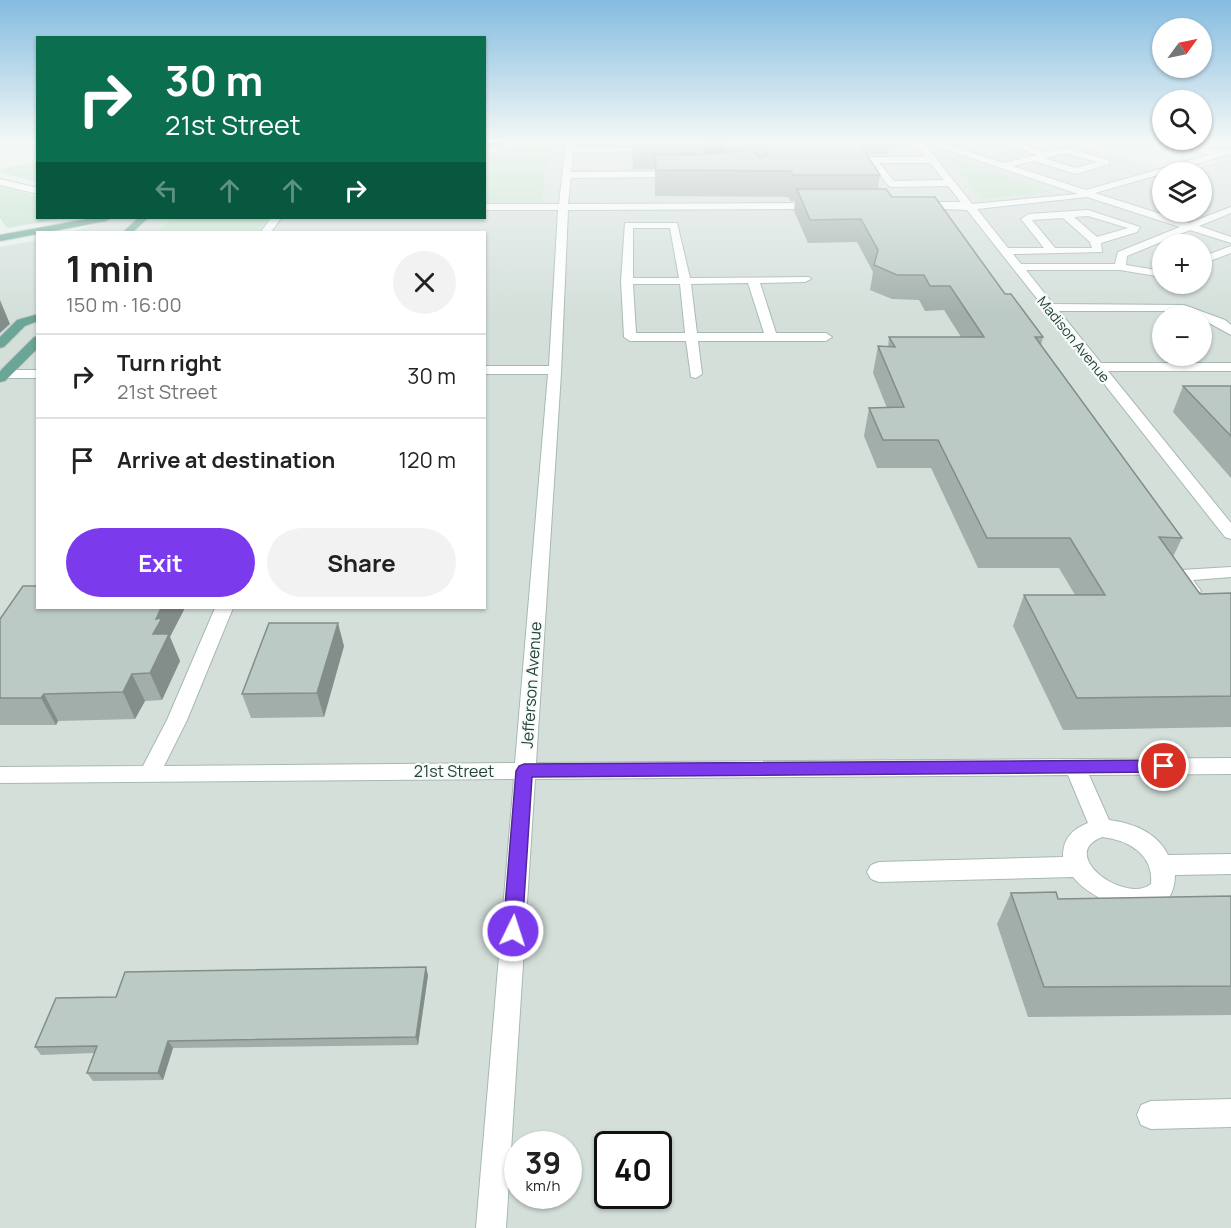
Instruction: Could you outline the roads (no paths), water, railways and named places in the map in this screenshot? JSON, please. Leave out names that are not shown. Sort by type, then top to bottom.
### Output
[{"type":"main road","points":[[36,231],[101,219]]},
{"type":"main road","points":[[129,231],[142,219]]},
{"type":"main road","points":[[52,228],[74,231]]},
{"type":"main road","points":[[0,238],[36,231]]},
{"type":"main road","points":[[0,344],[21,323],[36,318]]},
{"type":"main road","points":[[1,375],[36,342]]},
{"type":"street","name":"Jefferson Avenue","points":[[491,1228],[555,370],[563,199]]},
{"type":"street","points":[[486,207],[562,207],[593,199]]},
{"type":"street","points":[[740,199],[825,206]]},
{"type":"street","points":[[927,199],[931,205]]},
{"type":"street","name":"Madison Avenue","points":[[963,199],[1231,534]]},
{"type":"street","points":[[908,205],[968,206],[1035,199]]},
{"type":"street","points":[[1105,199],[1231,240]]},
{"type":"street","points":[[1120,267],[1122,254],[1231,210]]},
{"type":"street","points":[[1004,251],[1098,249],[1095,241],[1065,214]]},
{"type":"street","points":[[1052,251],[1026,219],[1029,216],[1096,214],[1135,227],[1133,230],[1095,241]]},
{"type":"street","points":[[696,374],[692,337],[685,281],[674,225],[628,225],[627,281],[630,338],[692,337],[826,337]]},
{"type":"street","points":[[1212,257],[1231,249]]},
{"type":"street","points":[[1016,267],[1120,267],[1152,272]]},
{"type":"street","points":[[627,281],[805,279]]},
{"type":"street","points":[[753,280],[771,337]]},
{"type":"street","points":[[1049,307],[1184,308],[1221,323],[1231,331]]},
{"type":"street","points":[[1097,367],[1231,368]]},
{"type":"street","points":[[486,370],[555,370]]},
{"type":"street","points":[[1,375],[36,374]]},
{"type":"street","points":[[1200,604],[1181,575],[1231,572]]},
{"type":"street","points":[[149,774],[177,720],[224,609]]},
{"type":"street","name":"21st Street","points":[[0,775],[1231,765]]},
{"type":"street","points":[[1075,767],[1101,828]]},
{"type":"street","points":[[1101,828],[1115,829],[1144,843],[1156,854],[1163,865],[1165,877],[1163,888],[1155,896],[1143,900],[1128,900],[1098,889],[1086,879],[1078,867],[1074,855],[1074,844],[1089,830],[1101,828]]},
{"type":"street","points":[[1163,865],[1231,864]]},
{"type":"street","points":[[879,872],[1078,867]]},
{"type":"street","points":[[1151,1115],[1231,1113]]}]
